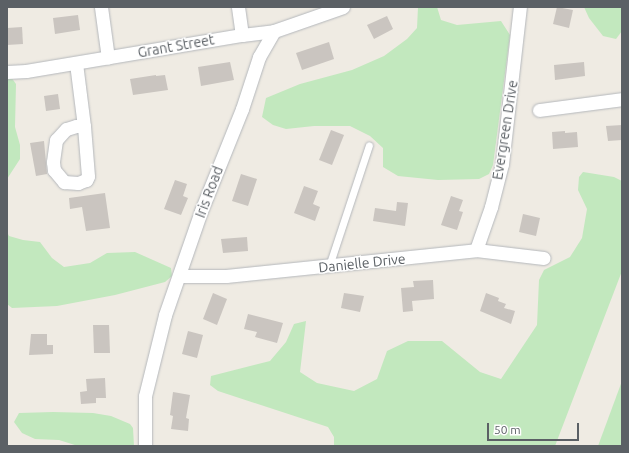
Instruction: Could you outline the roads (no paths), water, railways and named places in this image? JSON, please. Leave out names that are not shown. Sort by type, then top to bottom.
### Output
[{"type":"street","points":[[101,7],[108,58]]},
{"type":"street","points":[[238,7],[242,35]]},
{"type":"street","name":"Grant Street","points":[[7,72],[26,71],[274,31],[343,7]]},
{"type":"street","name":"Evergreen Drive","points":[[476,250],[491,207],[502,164],[520,7]]},
{"type":"street","name":"Iris Road","points":[[145,446],[145,396],[165,316],[201,212],[242,109],[259,57],[274,31]]},
{"type":"street","points":[[76,63],[84,126]]},
{"type":"street","points":[[539,110],[622,99]]},
{"type":"street","name":"Danielle Drive","points":[[179,276],[226,276],[476,250],[544,258]]},
{"type":"lane","points":[[328,266],[369,145]]}]
